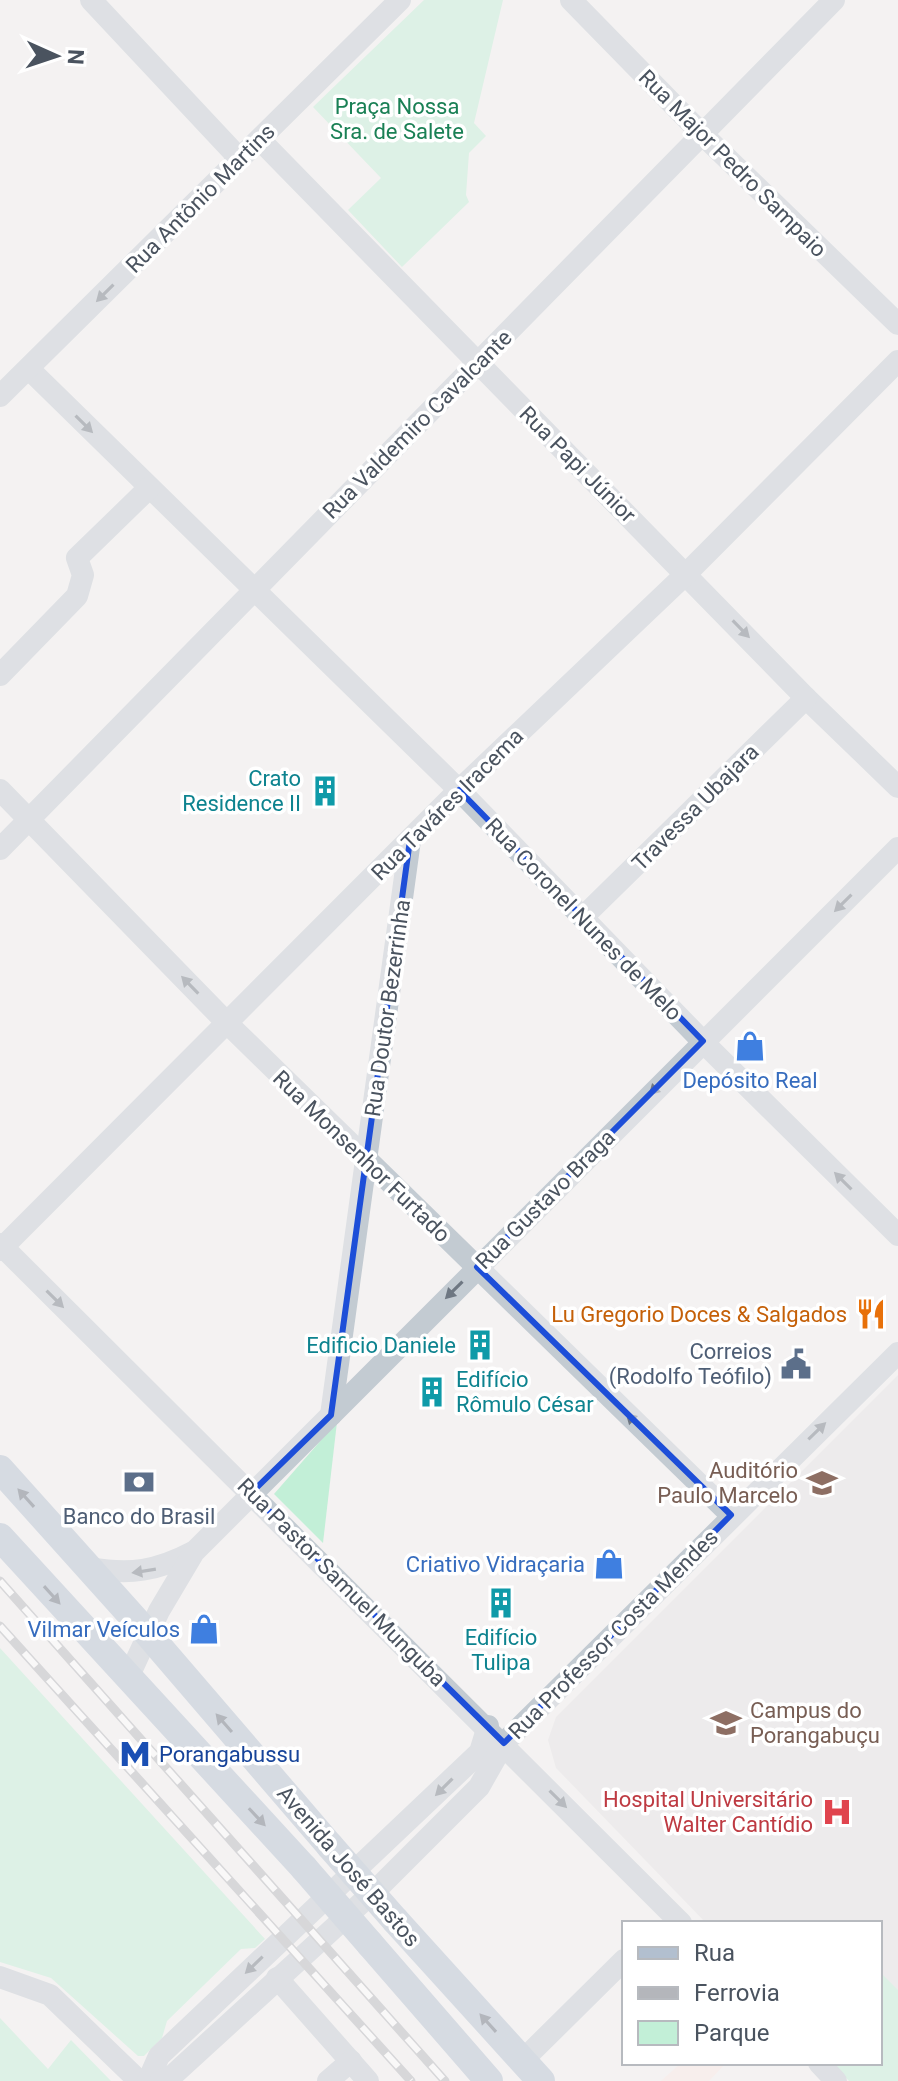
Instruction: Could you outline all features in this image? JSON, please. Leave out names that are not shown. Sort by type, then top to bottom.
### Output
[{"type":"main road","name":"Avenida José Bastos","points":[[0,1469],[531,2071]]},
{"type":"main road","name":"Avenida José Bastos","points":[[0,1537],[304,1868],[489,2081]]},
{"type":"street","points":[[91,0],[239,158]]},
{"type":"street","name":"Rua Antônio Martins","points":[[0,396],[400,0]]},
{"type":"street","name":"Rua Major Pedro Sampaio","points":[[571,0],[703,135],[898,324]]},
{"type":"street","name":"Rua Valdemiro Cavalcante","points":[[0,849],[834,0]]},
{"type":"street","name":"Rua Papi Júnior","points":[[260,140],[806,698],[898,787]]},
{"type":"street","name":"Rua Taváres Iracema","points":[[1,1247],[228,1024],[459,790],[687,573],[898,361]]},
{"type":"street","name":"Rua Coronel Nunes de Melo","points":[[29,369],[252,591],[459,790],[703,1041],[898,1235]]},
{"type":"street","points":[[0,675],[77,596],[83,578],[77,558],[149,488]]},
{"type":"street","name":"Travessa Ubajara","points":[[584,916],[806,698]]},
{"type":"street","name":"Rua Monsenhor Furtado","points":[[0,790],[228,1024],[731,1515]]},
{"type":"street","name":"Rua Doutor Bezerrinha","points":[[331,1415],[410,840]]},
{"type":"street","name":"Rua Gustavo Braga","points":[[128,1678],[148,1634],[194,1552],[898,848]]},
{"type":"street","name":"Rua Pastor Samuel Munguba","points":[[1,1247],[488,1726],[671,1920]]},
{"type":"street","name":"Rua Professor Costa Mendes","points":[[160,2081],[173,2075],[382,1884],[479,1787],[504,1743],[898,1353]]},
{"type":"street","name":"Rua Gustavo Braga","points":[[90,1568],[140,1573],[167,1566],[194,1552]]},
{"type":"street","name":"Rua Professor Costa Mendes","points":[[148,2081],[159,2056],[262,1957],[371,1860],[480,1752],[488,1726]]},
{"type":"street","points":[[531,2071],[622,1962]]},
{"type":"street","points":[[0,1977],[50,1995],[139,2081]]},
{"type":"street","points":[[277,1978],[368,2081]]},
{"type":"street","points":[[328,2081],[351,2061]]},
{"type":"street","points":[[821,2065],[836,2081]]},
{"type":"highlighted area","points":[[459,790],[703,1041],[477,1267],[731,1515],[504,1743],[251,1493],[331,1415],[410,840]]},
{"type":"shaded area","name":"Campus do Porangabuçu","points":[[898,1375],[898,2081],[882,2065],[882,1921],[704,1921],[556,1768],[548,1740],[556,1717]]},
{"type":"shaded area","points":[[679,2065],[724,2065],[709,2081],[661,2081]]},
{"type":"green space","name":"Praça Nossa Sra. de Salete","points":[[424,0],[503,0],[474,123],[486,136],[469,153],[466,195],[469,202],[402,267],[348,210],[381,178],[313,107]]},
{"type":"green space","points":[[337,1422],[323,1543],[274,1494]]},
{"type":"green space","points":[[0,1648],[265,1939],[255,1948],[241,1949],[167,2021],[162,2038],[144,2056],[138,2056],[51,1978],[0,1962]]},
{"type":"green space","points":[[882,1974],[898,1990],[898,2081],[849,2081],[833,2065],[882,2065]]},
{"type":"green space","points":[[0,2018],[48,2069],[71,2040],[111,2081],[0,2081]]},
{"type":"railway","points":[[0,1581],[445,2081]]},
{"type":"railway","points":[[0,1626],[411,2081]]},
{"type":"place","name":"Crato Residence II","points":[[325,791]]},
{"type":"place","name":"Depósito Real","points":[[750,1046]]},
{"type":"place","name":"Lu Gregorio Doces & Salgados","points":[[871,1314]]},
{"type":"place","name":"Edificio Daniele","points":[[480,1345]]},
{"type":"place","name":"Correios (Rodolfo Teófilo)","points":[[796,1364]]},
{"type":"place","name":"Edifício Rômulo César","points":[[432,1392]]},
{"type":"place","name":"Banco do Brasil","points":[[139,1482]]},
{"type":"place","name":"Auditório Paulo Marcelo","points":[[822,1483]]},
{"type":"place","name":"Criativo Vidraçaria","points":[[609,1564]]},
{"type":"place","name":"Edifício Tulipa","points":[[501,1603]]},
{"type":"place","name":"Vilmar Veículos","points":[[204,1629]]},
{"type":"place","name":"Campus do Porangabuçu","points":[[726,1723]]},
{"type":"place","name":"Porangabussu","points":[[135,1754]]},
{"type":"place","name":"Hospital Universitário Walter Cantídio","points":[[837,1812]]}]
